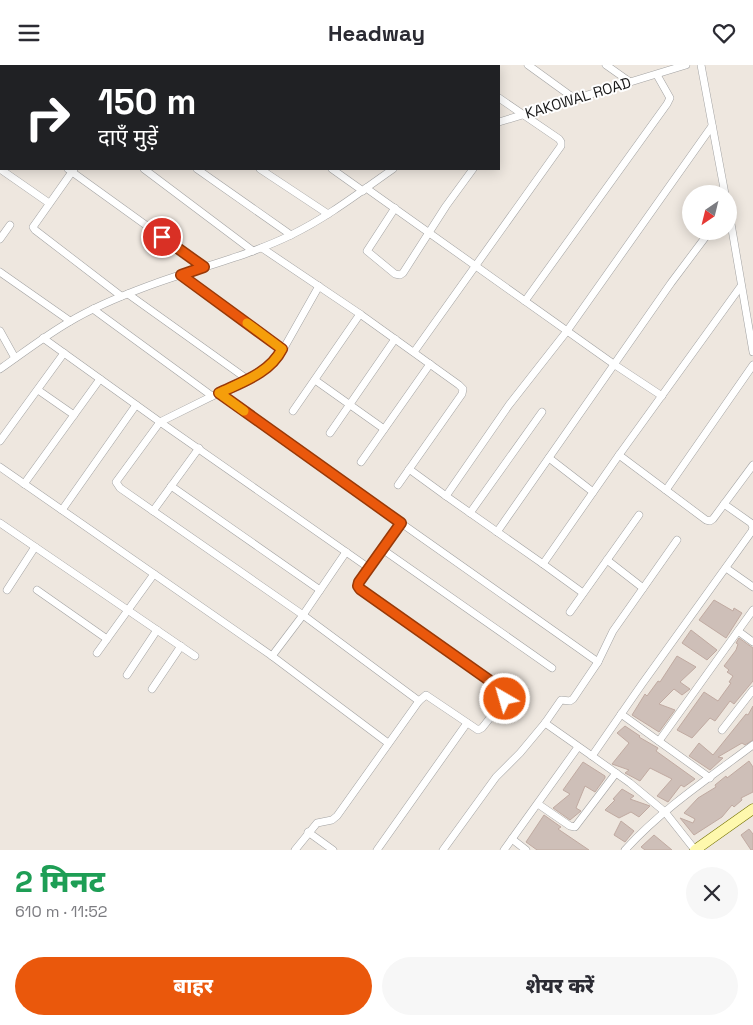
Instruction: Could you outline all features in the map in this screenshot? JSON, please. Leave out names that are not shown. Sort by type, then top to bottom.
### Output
[{"type":"street","points":[[528,65],[575,99]]},
{"type":"street","points":[[606,65],[630,83]]},
{"type":"street","name":"KAKOWAL ROAD","points":[[500,122],[686,65]]},
{"type":"street","points":[[701,65],[723,185]]},
{"type":"street","points":[[524,301],[667,104],[670,98],[657,75]]},
{"type":"street","points":[[414,352],[561,146],[559,139],[500,99]]},
{"type":"street","points":[[446,496],[509,405],[567,331],[712,127]]},
{"type":"street","points":[[1,170],[48,203]]},
{"type":"street","points":[[204,267],[71,170],[34,222],[33,227],[35,230],[124,295],[248,379]]},
{"type":"street","points":[[145,170],[253,251]]},
{"type":"street","points":[[198,170],[292,235]]},
{"type":"street","points":[[262,170],[328,214]]},
{"type":"street","points":[[334,170],[395,208],[524,301],[662,396]]},
{"type":"street","points":[[0,369],[43,337],[93,309],[124,295],[262,248],[292,235],[328,214],[392,170]]},
{"type":"street","points":[[395,208],[367,251],[368,254],[395,274],[400,275],[472,170]]},
{"type":"street","points":[[0,239],[10,225]]},
{"type":"street","points":[[497,532],[671,283],[703,240]]},
{"type":"street","points":[[734,240],[753,352]]},
{"type":"street","points":[[262,248],[396,339],[463,389],[398,485]]},
{"type":"street","points":[[0,271],[70,321]]},
{"type":"street","points":[[181,275],[282,349]]},
{"type":"street","points":[[319,286],[272,364],[248,379],[160,422],[116,482],[120,488],[303,615],[419,701]]},
{"type":"street","points":[[543,564],[741,286]]},
{"type":"street","points":[[93,309],[212,396]]},
{"type":"street","points":[[293,411],[360,314]]},
{"type":"street","points":[[0,331],[15,358]]},
{"type":"street","points":[[43,337],[136,405],[369,568]]},
{"type":"street","points":[[330,433],[396,339]]},
{"type":"street","points":[[0,441],[64,353]]},
{"type":"street","points":[[361,463],[430,364]]},
{"type":"street","points":[[666,490],[753,365]]},
{"type":"street","points":[[24,484],[100,379]]},
{"type":"street","points":[[315,380],[384,429]]},
{"type":"street","points":[[38,390],[74,415]]},
{"type":"street","points":[[219,393],[598,662]]},
{"type":"street","points":[[62,510],[136,405]]},
{"type":"street","points":[[470,513],[542,412]]},
{"type":"street","points":[[153,511],[198,448]]},
{"type":"street","points":[[619,455],[706,520],[710,521],[753,465]]},
{"type":"street","points":[[549,459],[593,492]]},
{"type":"street","points":[[0,467],[272,656],[388,743]]},
{"type":"street","points":[[409,469],[583,593]]},
{"type":"street","points":[[171,486],[320,590]]},
{"type":"street","points":[[592,756],[752,531],[751,523],[724,504]]},
{"type":"street","points":[[570,612],[639,515]]},
{"type":"street","points":[[0,523],[195,656]]},
{"type":"street","points":[[295,850],[317,823],[332,820],[337,816],[388,743],[419,701],[426,695],[478,730],[482,728],[505,699],[506,694],[503,690],[358,586],[401,523]]},
{"type":"street","points":[[444,850],[496,777],[520,753],[561,700],[570,701],[573,699],[598,662],[613,631],[677,540]]},
{"type":"street","points":[[7,590],[35,547]]},
{"type":"street","points":[[382,549],[552,669]]},
{"type":"street","points":[[272,656],[346,552]]},
{"type":"street","points":[[607,560],[643,588]]},
{"type":"street","points":[[726,568],[753,587]]},
{"type":"street","points":[[97,653],[154,574]]},
{"type":"street","points":[[37,590],[107,639]]},
{"type":"street","points":[[659,741],[753,610]]},
{"type":"street","points":[[127,675],[157,630]]},
{"type":"street","points":[[738,631],[753,642]]},
{"type":"street","points":[[152,689],[181,646]]},
{"type":"street","points":[[722,730],[753,690]]},
{"type":"street","points":[[621,714],[710,778]]},
{"type":"street","points":[[377,850],[467,723]]},
{"type":"street","points":[[545,723],[616,773],[665,812],[695,850],[753,809]]},
{"type":"street","points":[[625,850],[665,812],[753,745]]},
{"type":"street","points":[[504,850],[578,747]]},
{"type":"street","points":[[538,804],[570,826],[575,827],[616,773]]},
{"type":"street","points":[[308,832],[333,850]]},
{"type":"street","points":[[512,839],[526,850]]},
{"type":"building","points":[[714,600],[733,611],[734,608],[742,613],[726,638],[699,620]]},
{"type":"building","points":[[691,630],[717,650],[707,660],[682,643]]},
{"type":"building","points":[[739,638],[753,648],[753,681],[734,704],[730,701],[715,721],[710,718],[692,738],[677,730],[704,692],[718,701],[731,683],[729,682],[733,676],[727,672],[729,670],[724,666],[736,650],[738,644],[736,643]]},
{"type":"building","points":[[677,656],[696,667],[680,682],[690,689],[682,695],[674,689],[659,704],[675,710],[659,732],[632,715],[645,694],[647,696],[658,681],[660,682]]},
{"type":"building","points":[[753,706],[753,740],[745,745],[742,743],[718,757],[723,758],[710,770],[689,756],[699,743],[713,755],[746,714],[748,715]]},
{"type":"building","points":[[625,726],[658,748],[656,751],[695,779],[684,787],[681,785],[668,802],[657,796],[672,779],[650,768],[640,781],[625,773],[629,770],[612,764],[629,743],[617,733]]},
{"type":"building","points":[[749,761],[753,767],[753,792],[741,798],[742,800],[734,807],[732,805],[722,817],[694,835],[680,818],[693,823],[695,819],[684,813],[698,798],[716,787],[715,785],[726,776],[727,778]]},
{"type":"building","points":[[583,762],[605,776],[605,778],[595,792],[585,786],[576,808],[581,811],[570,820],[553,808],[570,794],[563,790]]},
{"type":"building","points":[[622,789],[634,796],[630,799],[650,806],[639,817],[631,812],[619,818],[605,810]]},
{"type":"building","points":[[544,815],[561,827],[558,829],[589,850],[537,850],[526,842]]},
{"type":"building","points":[[621,821],[634,831],[625,842],[614,835]]},
{"type":"building","points":[[749,829],[753,834],[753,850],[751,850],[741,835]]},
{"type":"building","points":[[654,835],[672,850],[645,850],[641,847]]},
{"type":"slow traffic","points":[[244,411],[219,393],[263,371],[280,355],[282,349],[247,323]]},
{"type":"route","points":[[162,237],[204,267],[181,275],[282,349],[280,355],[263,371],[219,393],[401,523],[359,582],[358,586],[360,589],[503,690],[506,694],[505,699]]}]
